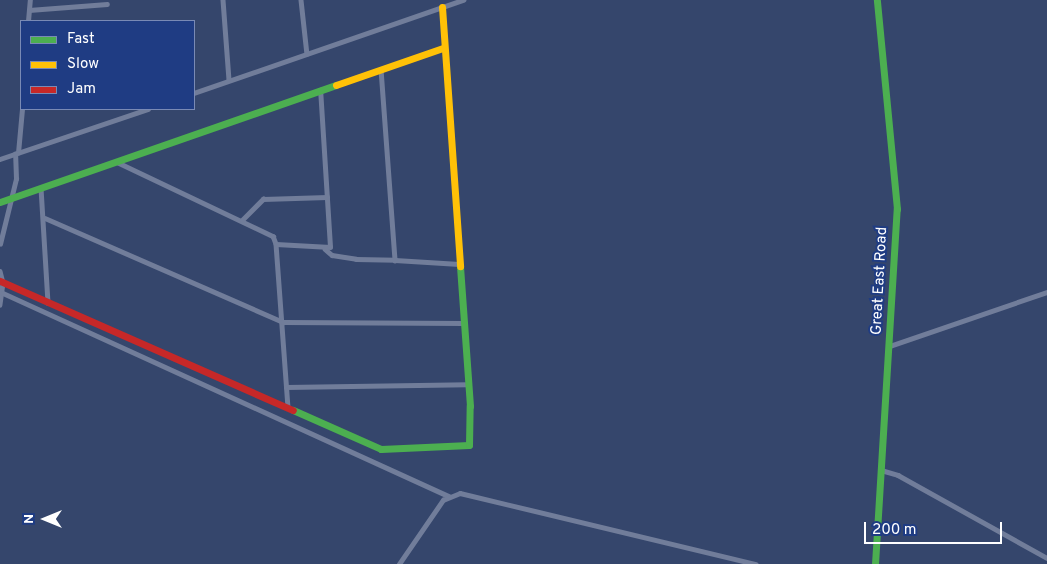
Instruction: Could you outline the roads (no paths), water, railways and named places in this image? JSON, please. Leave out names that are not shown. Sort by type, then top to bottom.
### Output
[{"type":"main road","name":"Great East Road","points":[[875,564],[890,346],[897,190],[877,0]]},
{"type":"main road","points":[[2,282],[48,304],[288,407],[380,449],[469,445],[464,323],[443,48],[442,7]]},
{"type":"main road","points":[[0,202],[443,48]]},
{"type":"street","points":[[28,20],[30,0]]},
{"type":"street","points":[[223,0],[229,80]]},
{"type":"street","points":[[301,0],[307,54]]},
{"type":"street","points":[[195,93],[463,0]]},
{"type":"street","points":[[29,10],[107,4]]},
{"type":"street","points":[[381,68],[395,260]]},
{"type":"street","points":[[276,244],[325,249],[330,247],[320,90]]},
{"type":"street","points":[[0,244],[13,197],[22,110]]},
{"type":"street","points":[[0,159],[145,110]]},
{"type":"street","points":[[117,162],[273,236],[276,244],[288,407]]},
{"type":"street","points":[[41,188],[45,218],[48,304]]},
{"type":"street","points":[[242,220],[263,199],[327,197]]},
{"type":"street","points":[[45,218],[281,321],[464,323]]},
{"type":"street","points":[[325,249],[332,255],[356,259],[459,264]]},
{"type":"street","points":[[0,271],[3,293],[0,305]]},
{"type":"street","points":[[890,346],[1047,292]]},
{"type":"street","points":[[3,293],[327,438],[449,496],[468,494],[756,564]]},
{"type":"street","points":[[286,387],[467,384]]},
{"type":"street","points":[[326,425],[327,438]]},
{"type":"street","points":[[881,470],[898,475],[1047,558]]},
{"type":"street","points":[[399,564],[436,508],[449,496]]}]
